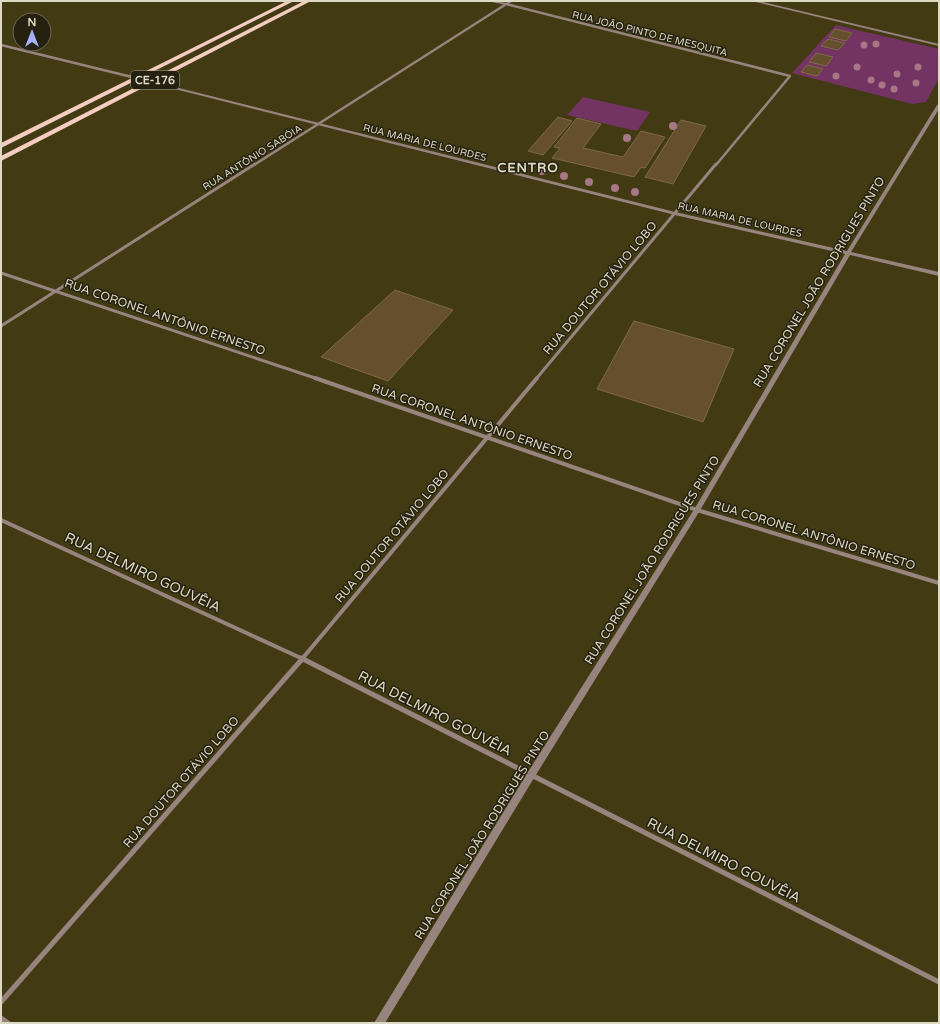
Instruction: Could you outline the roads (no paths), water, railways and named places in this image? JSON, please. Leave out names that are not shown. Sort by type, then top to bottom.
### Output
[{"type":"main road","name":"CE-176","points":[[1,146],[291,1]]},
{"type":"main road","name":"CE-176","points":[[1,159],[308,1]]},
{"type":"street","points":[[492,1],[506,4]]},
{"type":"street","name":"RUA ANTÔNIO SABÓIA","points":[[1,326],[511,1]]},
{"type":"street","points":[[754,1],[939,45]]},
{"type":"street","name":"RUA JOÃO PINTO DE MESQUITA","points":[[506,4],[790,76]]},
{"type":"street","name":"RUA MARIA DE LOURDES","points":[[1,45],[675,213],[939,274]]},
{"type":"street","name":"RUA DOUTOR OTÁVIO LOBO","points":[[1,1002],[302,659],[790,76]]},
{"type":"street","name":"RUA CORONEL JOÃO RODRIGUES PINTO","points":[[379,1023],[531,775],[698,510],[848,253],[936,114],[939,105]]},
{"type":"street","name":"RUA CORONEL ANTÔNIO ERNESTO","points":[[1,273],[488,437],[698,510],[939,583]]},
{"type":"street","name":"RUA DELMIRO GOUVÊIA","points":[[1,520],[302,659],[939,982]]},
{"type":"street","points":[[1,1018],[8,1023]]},
{"type":"district","name":"CENTRO","points":[[528,167]]}]
